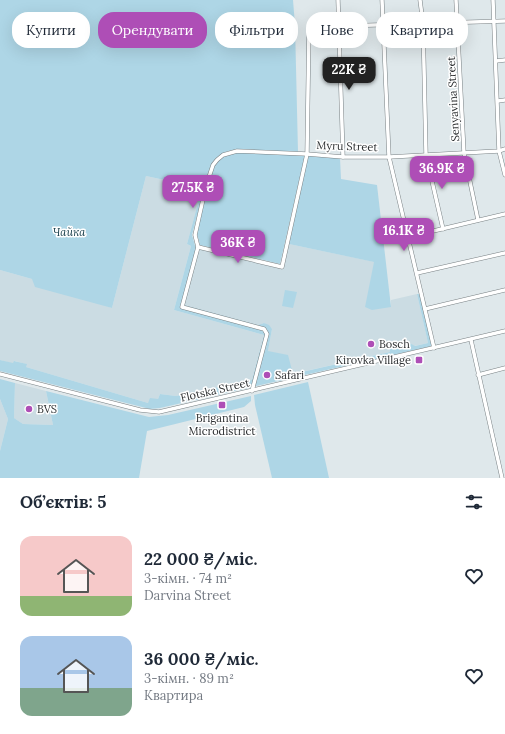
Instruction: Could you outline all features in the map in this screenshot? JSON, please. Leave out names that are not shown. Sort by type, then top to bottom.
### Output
[{"type":"street","points":[[338,0],[338,12]]},
{"type":"street","points":[[382,0],[382,12]]},
{"type":"street","points":[[420,0],[422,12]]},
{"type":"street","name":"Senyavina Street","points":[[456,0],[457,12]]},
{"type":"street","points":[[493,0],[499,151],[505,175]]},
{"type":"street","points":[[468,23],[505,21]]},
{"type":"street","points":[[198,247],[282,267],[307,154],[309,48]]},
{"type":"street","points":[[340,48],[343,157]]},
{"type":"street","points":[[384,48],[389,157],[434,348]]},
{"type":"street","points":[[424,48],[426,155],[443,229]]},
{"type":"street","name":"Senyavina Street","points":[[459,48],[464,153],[478,220]]},
{"type":"street","points":[[496,61],[505,60]]},
{"type":"street","points":[[498,101],[505,100]]},
{"type":"street","name":"Myru Street","points":[[252,391],[267,334],[264,329],[182,306],[198,247],[195,235],[209,175],[217,160],[226,153],[237,151],[343,157],[389,157],[499,151],[505,149]]},
{"type":"street","points":[[408,237],[505,214]]},
{"type":"street","points":[[417,273],[505,253]]},
{"type":"street","points":[[425,309],[505,290]]},
{"type":"street","name":"Flotska Street","points":[[0,374],[149,412],[164,411],[505,331]]},
{"type":"street","points":[[470,340],[503,476]]},
{"type":"street","points":[[478,374],[505,368]]},
{"type":"shaded area","points":[[146,176],[202,188],[187,244],[191,246],[174,310],[264,335],[252,380],[176,396],[160,394],[158,399],[148,403],[26,367],[26,364],[15,361],[14,364],[0,360],[0,270],[32,279],[112,308]]},
{"type":"shaded area","points":[[289,244],[375,262],[391,307],[391,300],[417,294],[428,343],[414,346],[404,340],[391,343],[389,346],[390,352],[292,374],[268,351],[272,329],[264,323],[258,325],[184,305],[199,249],[283,269]]},
{"type":"shaded area","points":[[15,383],[46,391],[53,425],[23,424],[14,418]]},
{"type":"shaded area","points":[[0,399],[8,419],[0,451]]},
{"type":"green space","name":"Чайка","points":[[0,0],[293,0],[294,12],[215,12],[215,48],[296,48],[298,152],[237,149],[225,152],[216,158],[211,165],[192,235],[196,249],[199,249],[184,305],[258,325],[264,323],[269,325],[272,329],[268,351],[288,355],[293,374],[390,352],[389,346],[391,343],[404,340],[415,346],[428,343],[417,294],[420,294],[432,346],[160,408],[150,409],[0,371],[0,360],[13,363],[14,361],[27,364],[26,367],[148,403],[150,398],[158,399],[160,394],[176,396],[252,380],[264,335],[174,310],[191,246],[187,244],[202,188],[146,176],[112,308],[35,287],[32,279],[0,270]]},
{"type":"green space","points":[[237,152],[305,155],[280,264],[200,245],[197,234],[215,163],[223,156]]},
{"type":"green space","points":[[308,155],[340,158],[341,179],[377,185],[391,307],[372,310],[365,307],[374,262],[289,244]]},
{"type":"green space","points":[[285,290],[297,292],[293,308],[282,306]]},
{"type":"green space","points":[[0,379],[15,383],[14,418],[23,424],[53,425],[46,391],[149,417],[168,415],[251,396],[251,401],[244,407],[147,431],[139,478],[0,478],[0,451],[8,419],[0,399]]},
{"type":"green space","points":[[308,382],[329,478],[272,478],[254,395]]},
{"type":"place","name":"Bosch","points":[[371,344]]},
{"type":"place","name":"Kirovka Village","points":[[419,360]]},
{"type":"place","name":"Safari","points":[[267,375]]},
{"type":"place","name":"Brigantina Microdistrict","points":[[222,405]]},
{"type":"place","name":"BVS","points":[[29,409]]}]
